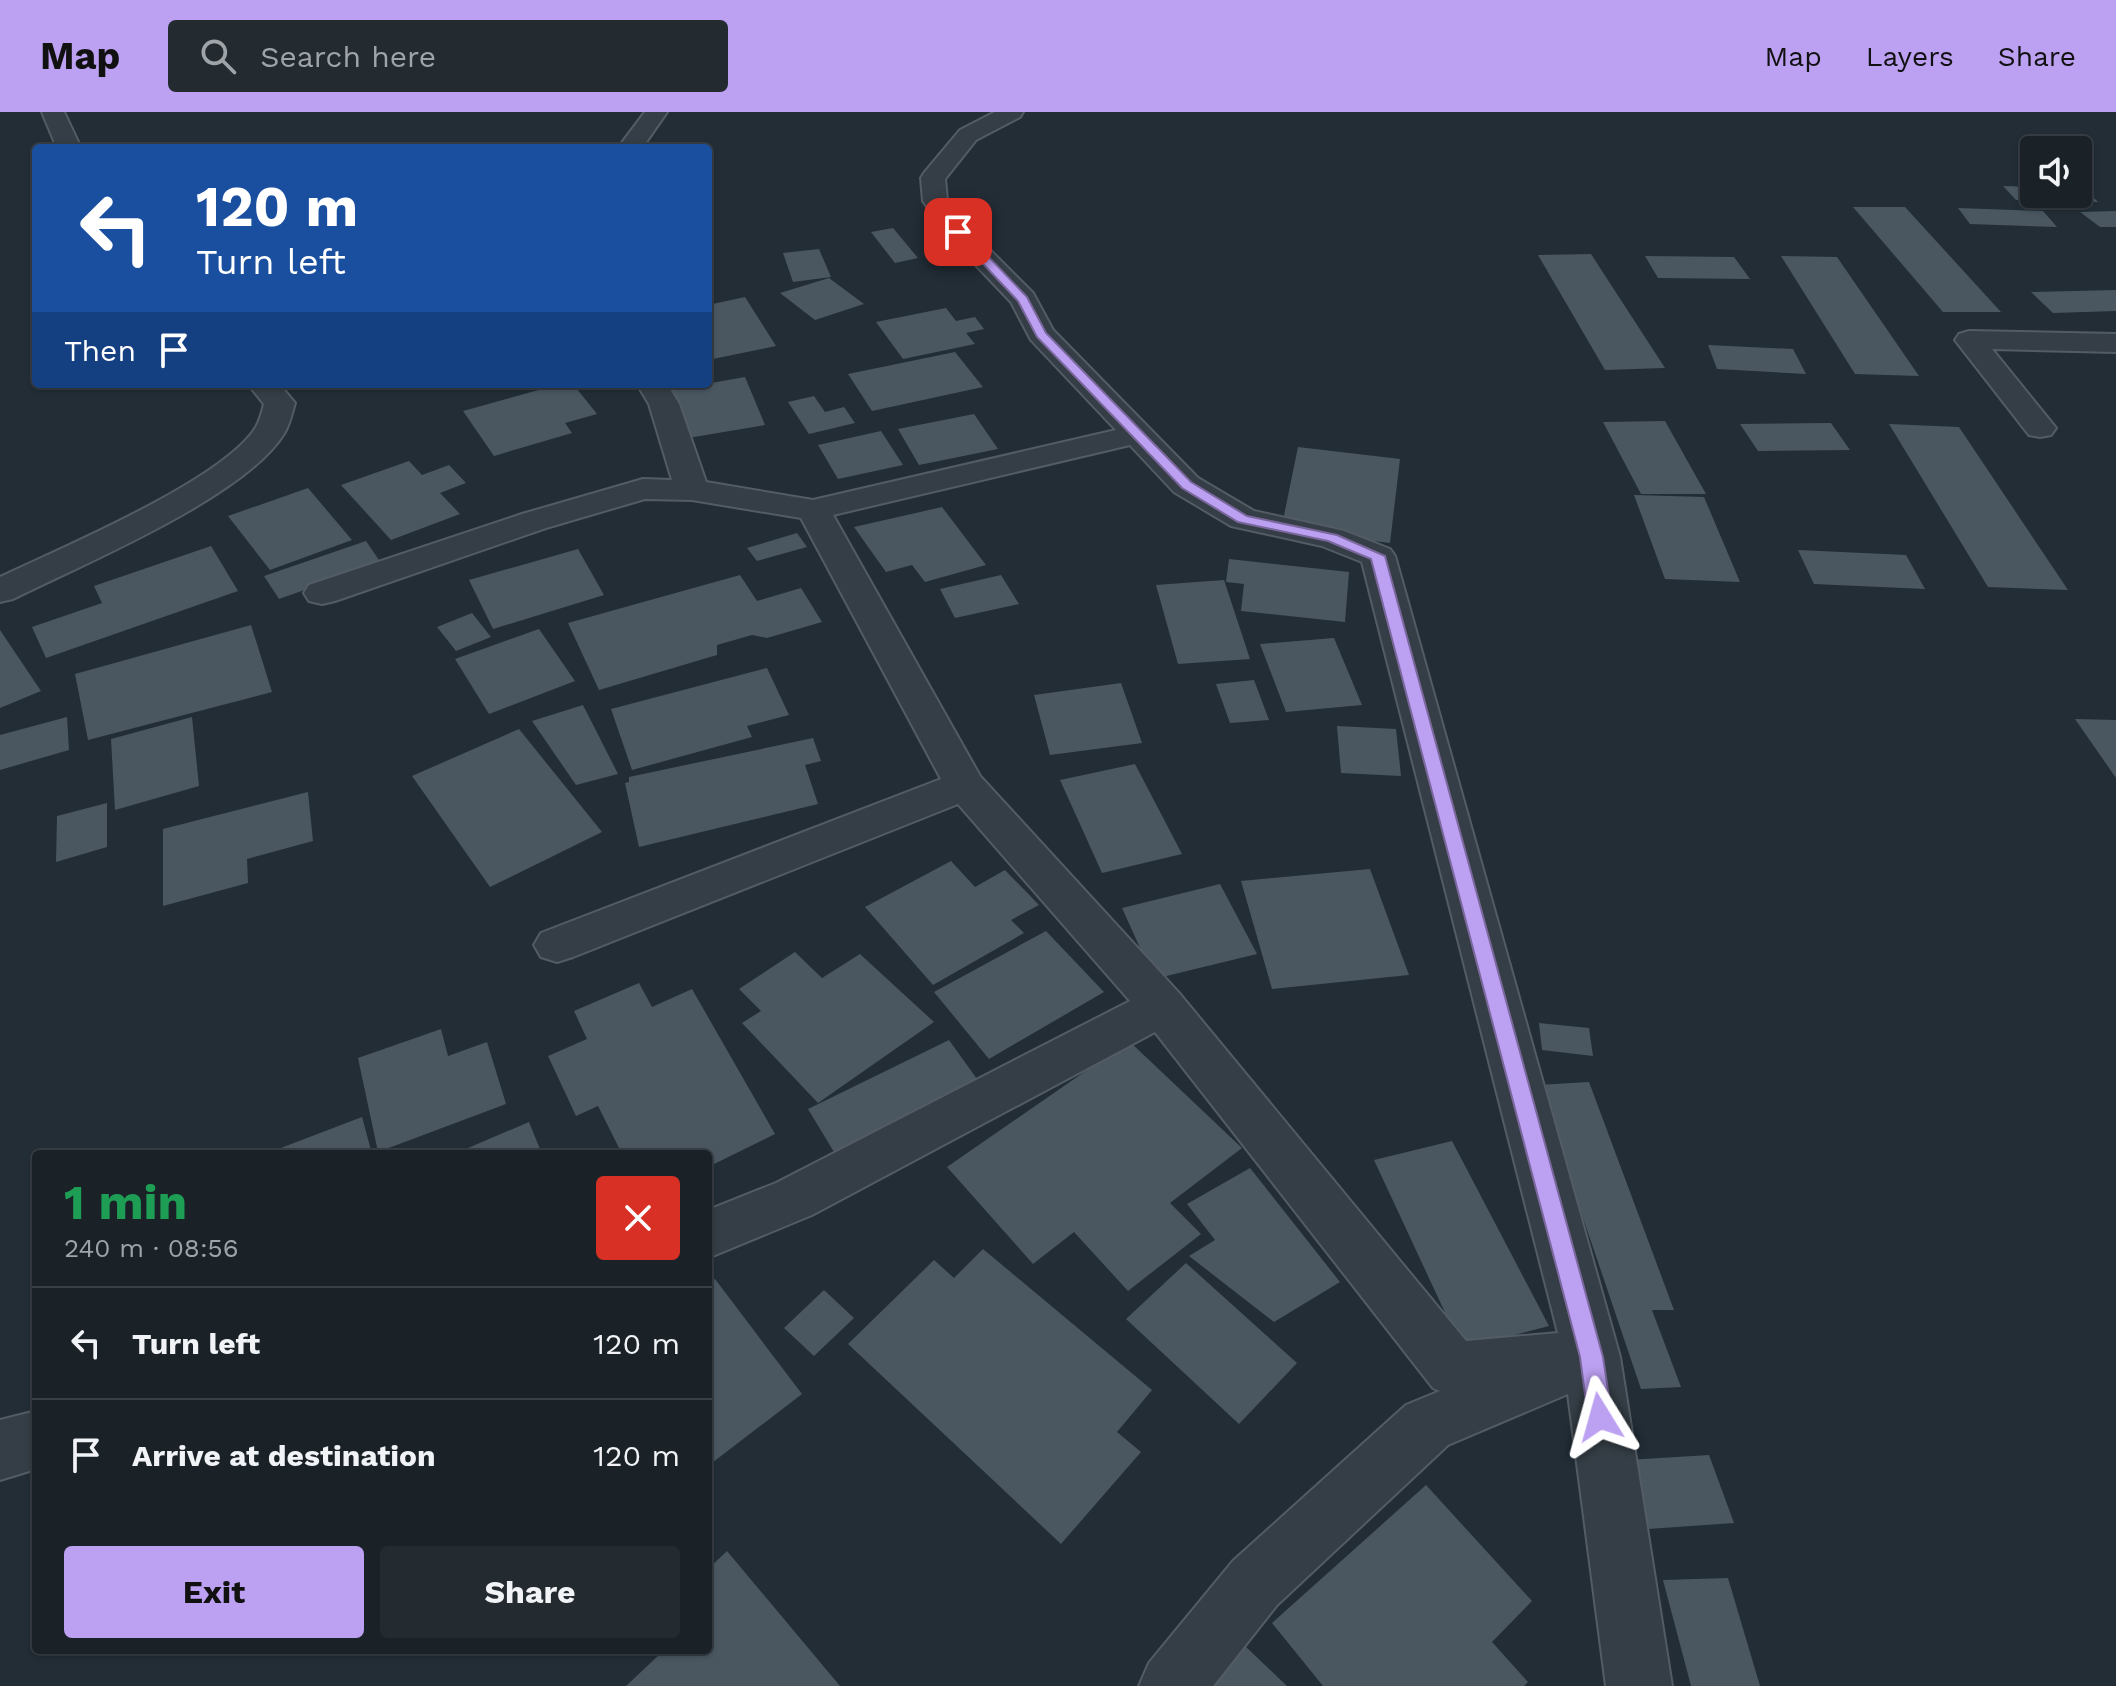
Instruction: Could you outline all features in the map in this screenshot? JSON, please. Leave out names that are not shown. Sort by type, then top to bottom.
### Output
[{"type":"street","points":[[53,112],[67,144]]},
{"type":"street","points":[[633,144],[656,112]]},
{"type":"street","points":[[1012,112],[968,135],[933,178],[935,201],[958,232],[1023,299],[1041,334],[1186,485],[1243,519],[1332,538],[1378,556],[1592,1357],[1639,1686]]},
{"type":"street","points":[[2040,428],[1969,340],[2116,343]]},
{"type":"street","points":[[0,591],[144,520],[234,467],[268,433],[280,403],[267,388]]},
{"type":"street","points":[[654,388],[664,404],[692,490]]},
{"type":"street","points":[[322,593],[534,521],[643,489],[692,490],[813,510],[1138,434]]},
{"type":"street","points":[[813,510],[965,785],[1162,1006],[1453,1369],[1592,1357]]},
{"type":"street","points":[[557,945],[965,785]]},
{"type":"street","points":[[712,1232],[794,1199],[1162,1006]]},
{"type":"street","points":[[1172,1686],[1255,1583],[1427,1425],[1592,1357]]},
{"type":"street","points":[[0,1450],[32,1441]]},
{"type":"building","points":[[2003,186],[2020,187],[2020,200],[2016,200]]},
{"type":"building","points":[[1853,207],[1905,207],[2001,312],[1943,312]]},
{"type":"building","points":[[1958,208],[2043,211],[2057,227],[1970,224]]},
{"type":"building","points":[[2116,211],[2116,227],[2100,227],[2080,212]]},
{"type":"building","points":[[893,228],[918,258],[895,263],[871,232]]},
{"type":"building","points":[[819,249],[831,277],[793,282],[783,253]]},
{"type":"building","points":[[1591,254],[1665,368],[1605,370],[1538,255]]},
{"type":"building","points":[[1645,256],[1734,257],[1750,279],[1658,278]]},
{"type":"building","points":[[1781,256],[1837,257],[1919,376],[1855,374]]},
{"type":"building","points":[[829,278],[864,304],[815,320],[780,293]]},
{"type":"building","points":[[2116,290],[2116,311],[2053,313],[2031,292]]},
{"type":"building","points":[[745,297],[776,346],[712,359],[712,304]]},
{"type":"building","points":[[946,308],[956,321],[975,317],[984,329],[966,333],[975,344],[903,359],[876,322]]},
{"type":"building","points":[[1708,345],[1793,349],[1806,374],[1717,369]]},
{"type":"building","points":[[955,352],[983,387],[872,411],[848,374]]},
{"type":"building","points":[[745,377],[765,425],[688,438],[672,390],[712,388],[712,383]]},
{"type":"building","points":[[546,388],[576,388],[597,414],[565,423],[572,433],[494,456],[463,411]]},
{"type":"building","points":[[814,396],[825,412],[844,407],[855,423],[809,434],[788,402]]},
{"type":"building","points":[[974,414],[998,449],[919,465],[898,429]]},
{"type":"building","points":[[1665,421],[1706,494],[1641,494],[1603,422]]},
{"type":"building","points":[[1831,423],[1850,450],[1758,451],[1740,424]]},
{"type":"building","points":[[1889,424],[1959,427],[2068,590],[1988,587]]},
{"type":"building","points":[[881,431],[903,465],[838,479],[818,445]]},
{"type":"building","points":[[1298,447],[1400,459],[1390,543],[1281,530]]},
{"type":"building","points":[[409,461],[422,475],[449,465],[466,483],[440,493],[460,514],[391,540],[341,485]]},
{"type":"building","points":[[308,488],[352,540],[270,570],[228,516]]},
{"type":"building","points":[[1634,495],[1704,497],[1740,582],[1665,579]]},
{"type":"building","points":[[942,507],[986,565],[925,582],[912,565],[886,572],[854,527]]},
{"type":"building","points":[[797,533],[807,547],[757,561],[747,548]]},
{"type":"building","points":[[366,541],[381,563],[279,599],[264,576]]},
{"type":"building","points":[[211,546],[238,591],[46,658],[32,627],[102,603],[94,586]]},
{"type":"building","points":[[578,549],[604,595],[493,629],[469,580]]},
{"type":"building","points":[[1798,550],[1906,555],[1925,589],[1814,584]]},
{"type":"building","points":[[1229,559],[1349,572],[1345,622],[1241,611],[1244,584],[1226,582]]},
{"type":"building","points":[[740,575],[757,601],[801,588],[822,622],[767,638],[752,635],[717,645],[717,655],[599,690],[568,623]]},
{"type":"building","points":[[1001,575],[1019,604],[955,618],[940,589]]},
{"type":"building","points":[[1224,580],[1250,659],[1178,664],[1156,585]]},
{"type":"building","points":[[472,613],[491,637],[456,651],[437,627]]},
{"type":"building","points":[[251,625],[272,692],[88,740],[75,674]]},
{"type":"building","points":[[539,629],[575,681],[489,714],[455,659]]},
{"type":"building","points":[[0,630],[41,691],[0,708]]},
{"type":"building","points":[[1334,638],[1362,705],[1286,712],[1260,644]]},
{"type":"building","points":[[767,668],[789,715],[747,726],[752,737],[632,770],[611,709]]},
{"type":"building","points":[[1254,680],[1269,720],[1230,723],[1216,684]]},
{"type":"building","points":[[1121,683],[1142,743],[1050,755],[1034,695]]},
{"type":"building","points":[[583,705],[618,774],[576,785],[532,721]]},
{"type":"building","points":[[67,717],[69,750],[0,770],[0,735]]},
{"type":"building","points":[[192,717],[199,786],[115,810],[111,739]]},
{"type":"building","points":[[2075,719],[2116,720],[2116,778]]},
{"type":"building","points":[[1337,726],[1396,729],[1401,776],[1341,773]]},
{"type":"building","points":[[519,729],[602,832],[490,887],[412,776]]},
{"type":"building","points":[[813,738],[821,761],[805,765],[818,804],[639,847],[625,783],[629,782],[629,777]]},
{"type":"building","points":[[1135,764],[1182,854],[1102,873],[1060,780]]},
{"type":"building","points":[[308,792],[313,841],[247,859],[248,883],[163,906],[163,829]]},
{"type":"building","points":[[107,803],[107,847],[56,862],[57,816]]},
{"type":"building","points":[[951,861],[975,887],[1005,870],[1039,905],[1011,920],[1024,933],[933,985],[865,907]]},
{"type":"building","points":[[1370,869],[1409,975],[1272,989],[1241,881]]},
{"type":"building","points":[[1220,884],[1257,954],[1154,979],[1122,908]]},
{"type":"building","points":[[1046,931],[1104,992],[989,1059],[934,992]]},
{"type":"building","points":[[795,952],[822,978],[860,954],[934,1022],[818,1103],[742,1023],[761,1011],[739,989]]},
{"type":"building","points":[[639,983],[652,1007],[692,989],[775,1134],[712,1165],[712,1150],[620,1150],[598,1106],[576,1116],[548,1056],[587,1039],[574,1011]]},
{"type":"building","points":[[1539,1023],[1589,1028],[1593,1056],[1542,1050]]},
{"type":"building","points":[[441,1029],[448,1056],[487,1042],[506,1104],[378,1150],[358,1058]]},
{"type":"building","points":[[949,1040],[977,1079],[834,1152],[808,1109]]},
{"type":"building","points":[[1129,1041],[1242,1148],[1170,1203],[1201,1234],[1128,1291],[1074,1232],[1033,1264],[947,1167]]},
{"type":"building","points":[[1589,1082],[1674,1310],[1652,1310],[1681,1387],[1641,1389],[1538,1085]]},
{"type":"building","points":[[362,1117],[371,1150],[275,1150]]},
{"type":"building","points":[[529,1122],[540,1150],[463,1150]]},
{"type":"building","points":[[1452,1141],[1549,1326],[1462,1349],[1374,1160]]},
{"type":"building","points":[[1250,1168],[1340,1282],[1274,1322],[1189,1256],[1215,1240],[1187,1204]]},
{"type":"building","points":[[983,1249],[1152,1390],[1117,1432],[1141,1452],[1061,1544],[848,1344],[934,1260],[954,1278]]},
{"type":"building","points":[[1186,1263],[1297,1363],[1239,1424],[1126,1319]]},
{"type":"building","points":[[715,1279],[802,1394],[712,1463],[712,1281]]},
{"type":"building","points":[[824,1290],[854,1318],[814,1356],[784,1328]]},
{"type":"building","points":[[1709,1455],[1734,1523],[1648,1529],[1627,1460]]},
{"type":"building","points":[[1426,1485],[1532,1601],[1492,1642],[1528,1682],[1524,1686],[1323,1686],[1272,1623]]},
{"type":"building","points":[[727,1551],[840,1686],[626,1686],[660,1654],[712,1654],[712,1565]]},
{"type":"building","points":[[1728,1578],[1760,1686],[1691,1686],[1663,1580]]},
{"type":"building","points":[[1244,1645],[1287,1686],[1212,1686]]},
{"type":"route","points":[[958,232],[1023,299],[1041,334],[1186,485],[1243,519],[1332,538],[1378,556],[1592,1357],[1600,1417]]}]
